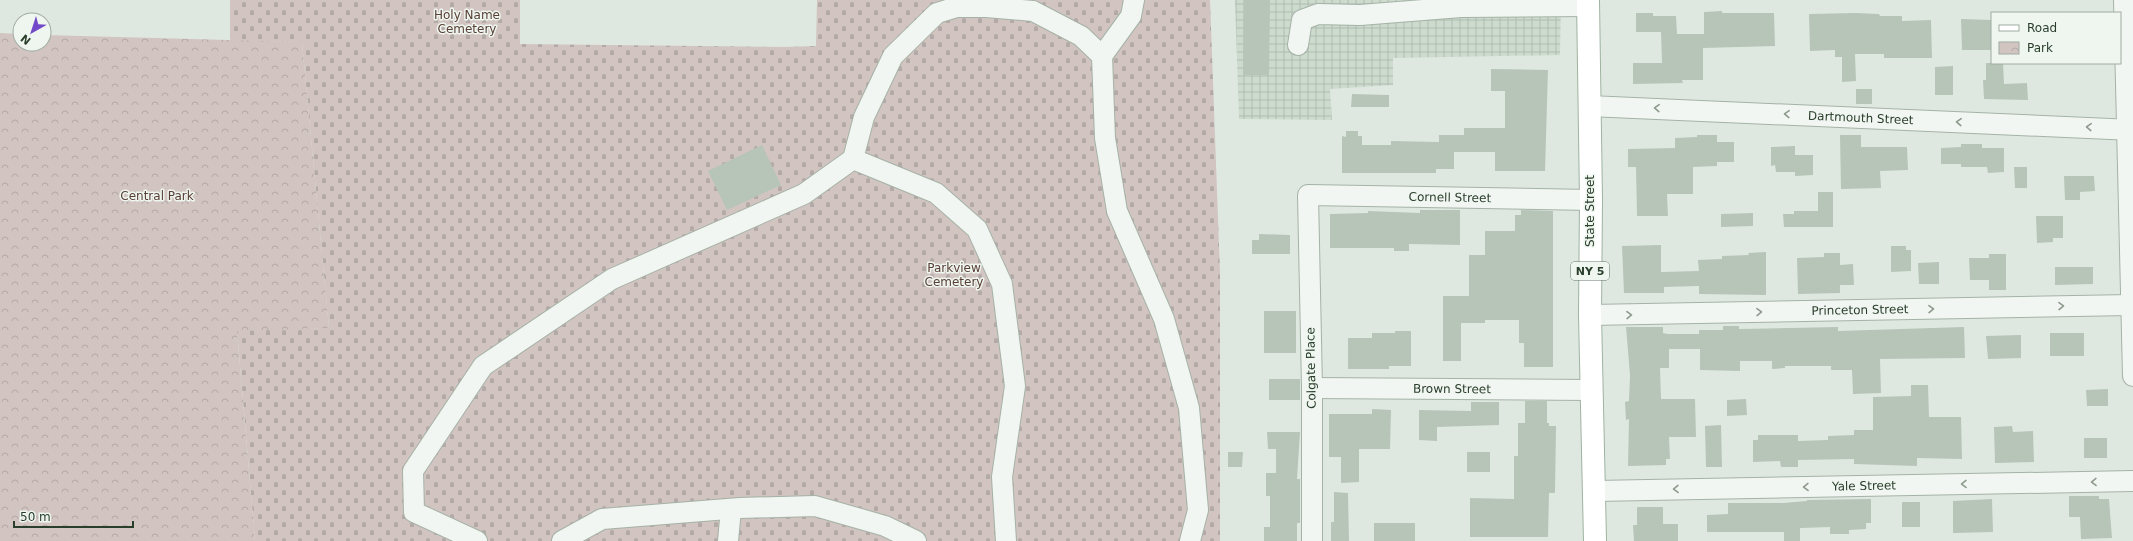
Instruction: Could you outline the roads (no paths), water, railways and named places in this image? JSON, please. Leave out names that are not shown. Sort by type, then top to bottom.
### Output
[{"type":"main road","name":"State Street","points":[[1588,3],[1591,200],[1590,315],[1595,541]]},
{"type":"street","points":[[1134,0],[1131,16],[1102,56],[1105,138],[1117,210],[1164,319],[1189,408],[1198,510],[1190,541]]},
{"type":"street","points":[[2124,0],[2130,130],[2133,376]]},
{"type":"street","points":[[1298,45],[1302,20],[1318,14],[1360,16],[1462,8],[1588,3]]},
{"type":"street","points":[[477,541],[414,512],[413,471],[483,366],[612,279],[804,194],[853,159],[864,117],[893,56],[935,6],[986,7],[1033,11],[1081,36],[1102,56]]},
{"type":"street","name":"Dartmouth Street","points":[[1589,106],[2130,130]]},
{"type":"street","points":[[853,159],[936,193],[977,229],[1002,284],[1014,386],[1002,477],[1001,537]]},
{"type":"street","name":"Cornell Street","points":[[1308,195],[1591,200]]},
{"type":"street","name":"Colgate Place","points":[[1308,195],[1312,388],[1312,541]]},
{"type":"street","name":"Princeton Street","points":[[1590,315],[2131,305]]},
{"type":"street","name":"Brown Street","points":[[1312,388],[1592,390]]},
{"type":"street","name":"Yale Street","points":[[1595,491],[2133,481]]},
{"type":"street","points":[[562,541],[602,519],[731,509],[815,506],[885,526],[916,541]]},
{"type":"street","points":[[728,541],[731,509]]},
{"type":"park label","name":"Holy Name Cemetery","points":[[467,22]]},
{"type":"park label","name":"Central Park","points":[[157,196]]},
{"type":"park label","name":"Parkview Cemetery","points":[[954,275]]}]
